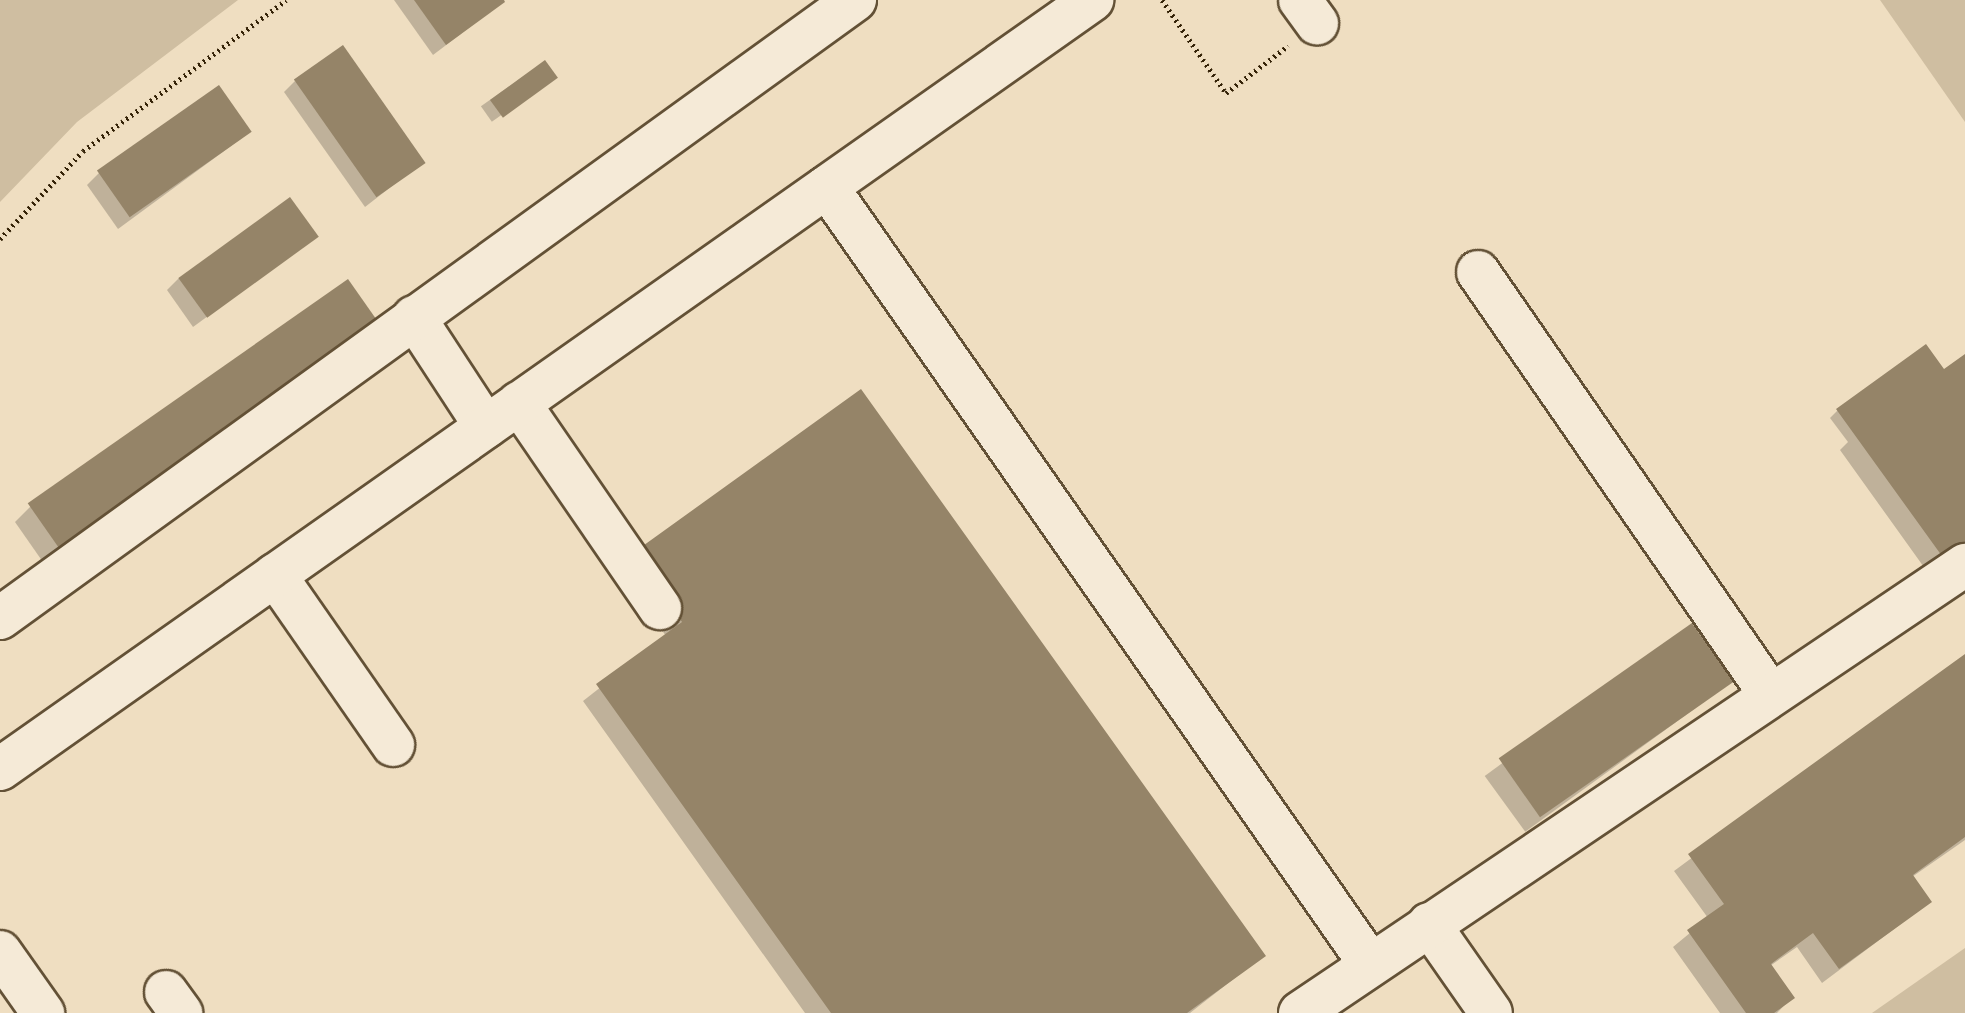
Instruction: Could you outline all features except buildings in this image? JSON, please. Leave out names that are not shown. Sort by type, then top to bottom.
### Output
[{"type":"lane","points":[[0,618],[855,0]]},
{"type":"lane","points":[[4,757],[275,575],[1092,0]]},
{"type":"lane","points":[[827,187],[1370,964]]},
{"type":"lane","points":[[1478,272],[1770,694]]},
{"type":"lane","points":[[414,317],[502,415],[660,608]]},
{"type":"lane","points":[[1300,1013],[1965,565]]},
{"type":"lane","points":[[275,575],[393,745]]},
{"type":"lane","points":[[1429,924],[1491,1013]]},
{"type":"lane","points":[[0,952],[43,1013]]},
{"type":"path","points":[[0,239],[83,151],[286,0]]},
{"type":"path","points":[[1162,0],[1226,93],[1309,12]]},
{"type":"shaded area","points":[[0,0],[238,0],[77,122],[0,202]]},
{"type":"shaded area","points":[[1880,0],[1965,0],[1965,122]]},
{"type":"shaded area","points":[[1965,948],[1965,1013],[1872,1013]]}]
